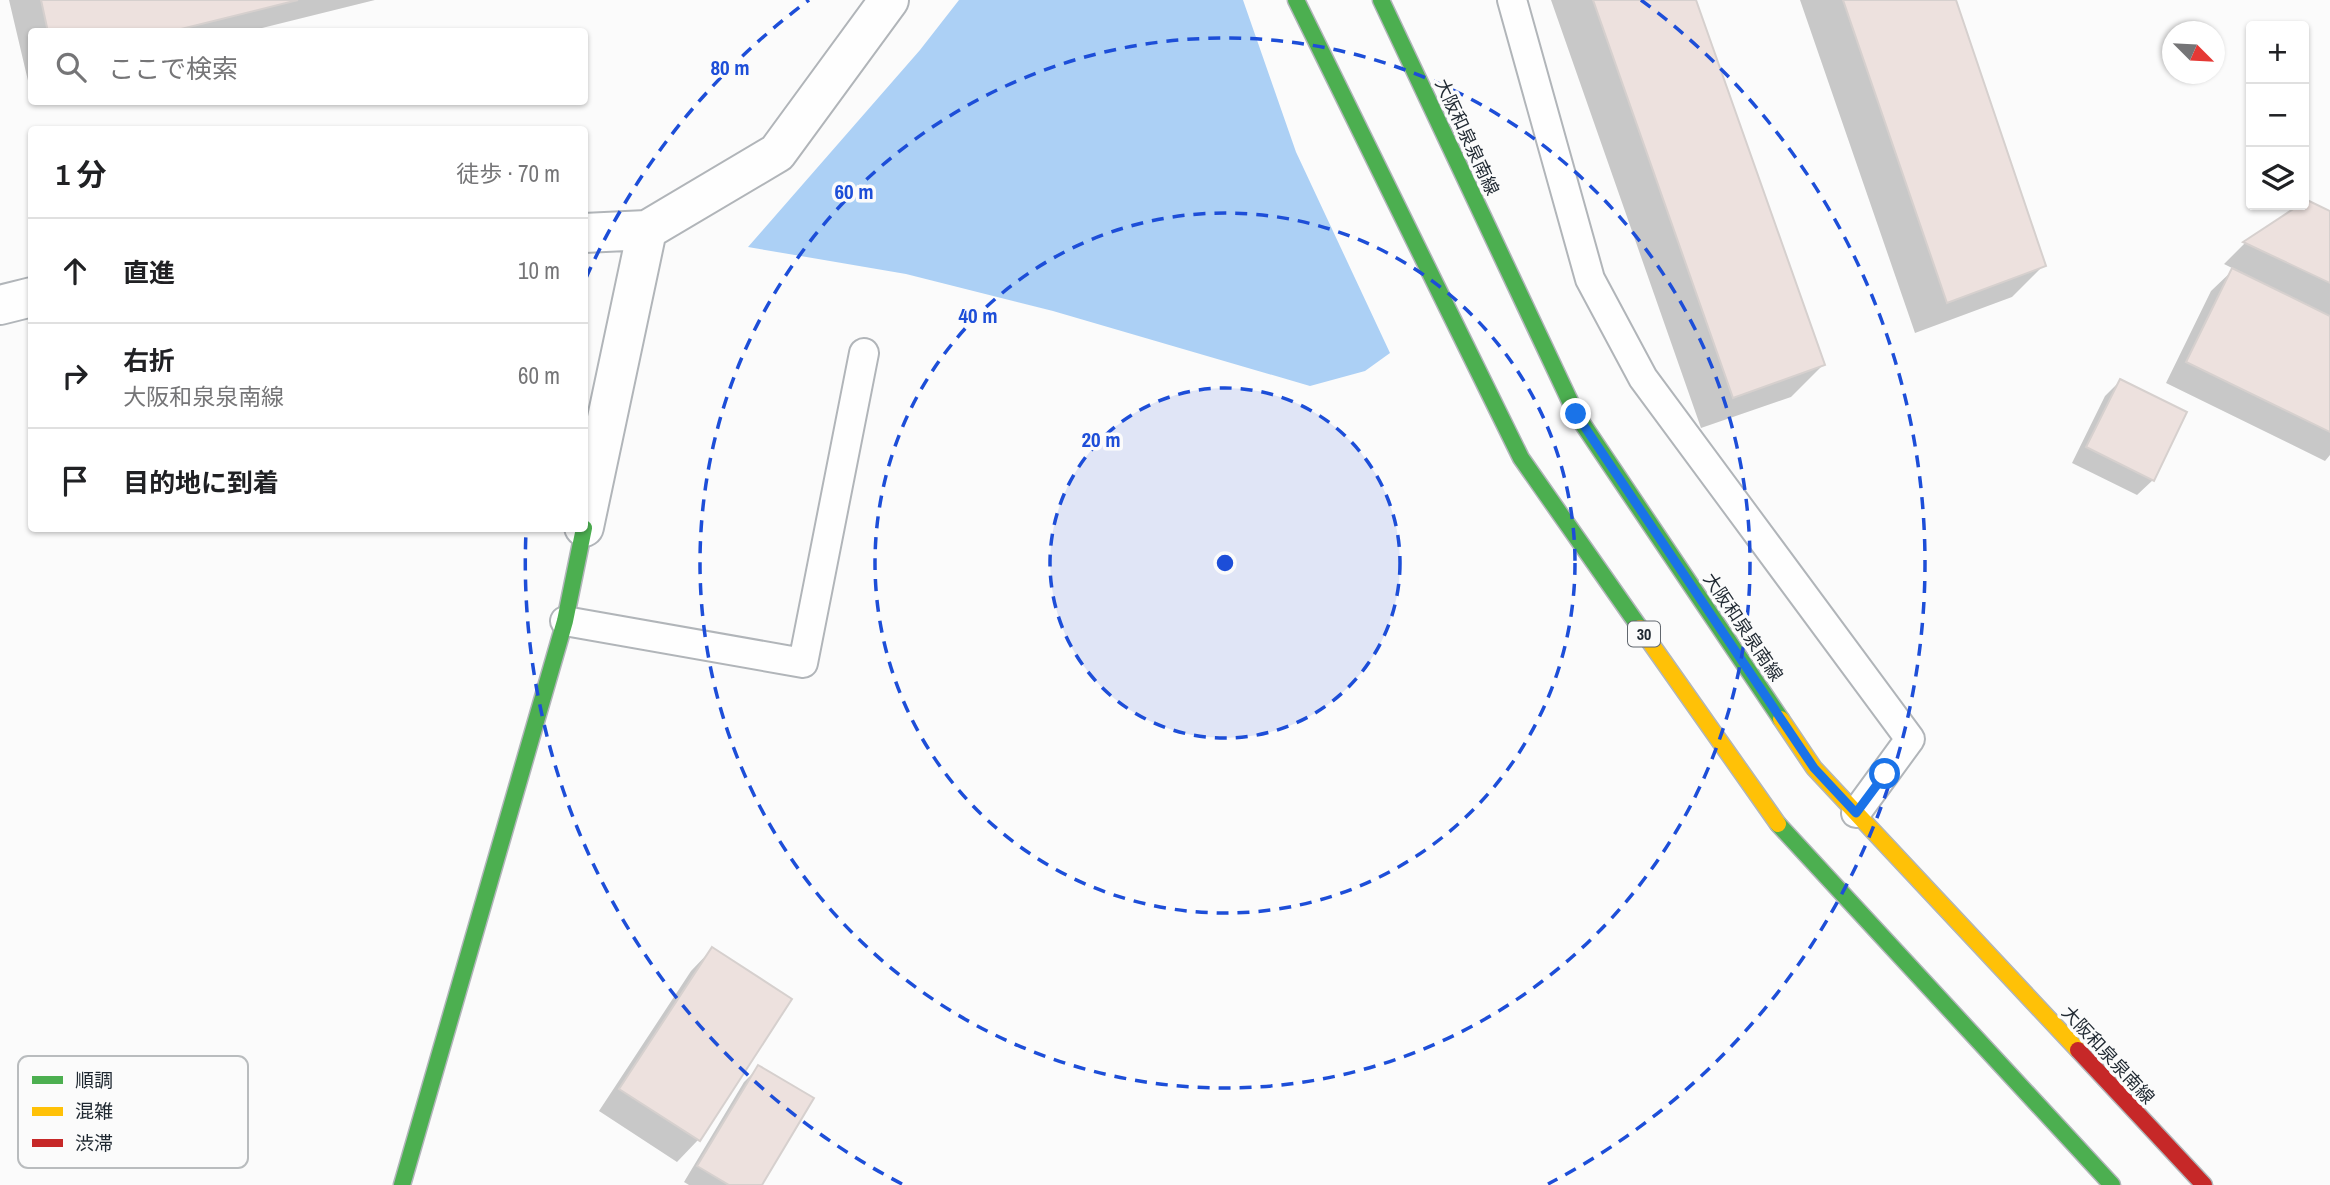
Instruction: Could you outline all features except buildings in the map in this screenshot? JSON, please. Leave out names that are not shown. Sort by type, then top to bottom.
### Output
[{"type":"main road","name":"30","points":[[1296,0],[1521,458],[1774,821],[2112,1185]]},
{"type":"main road","name":"大阪和泉泉南線","points":[[1381,0],[1576,414],[1814,768],[2204,1185]]},
{"type":"main road","points":[[402,1185],[565,621],[583,532]]},
{"type":"street","points":[[588,233],[647,230],[776,153],[889,0]]},
{"type":"street","points":[[588,509],[647,230]]},
{"type":"street","points":[[0,305],[28,298]]},
{"type":"lane","points":[[1512,0],[1590,279],[1643,378],[1910,739],[1856,813]]},
{"type":"lane","points":[[565,621],[803,663],[864,353]]},
{"type":"water","points":[[959,0],[1243,0],[1296,152],[1390,353],[1365,371],[1310,386],[1053,311],[906,274],[748,247],[920,50]]},
{"type":"traffic: fast","points":[[1296,0],[1521,458],[1640,628]]},
{"type":"traffic: fast","points":[[1381,0],[1576,414],[1781,719]]},
{"type":"traffic: fast","points":[[402,1185],[565,621],[583,532]]},
{"type":"traffic: fast","points":[[1778,824],[2112,1185]]},
{"type":"traffic: slow","points":[[1640,628],[1778,824]]},
{"type":"traffic: slow","points":[[1781,719],[1814,768],[2078,1050]]},
{"type":"traffic: jam","points":[[2078,1050],[2204,1185]]},
{"type":"route","points":[[1576,414],[1814,768],[1856,813],[1885,774]]}]
